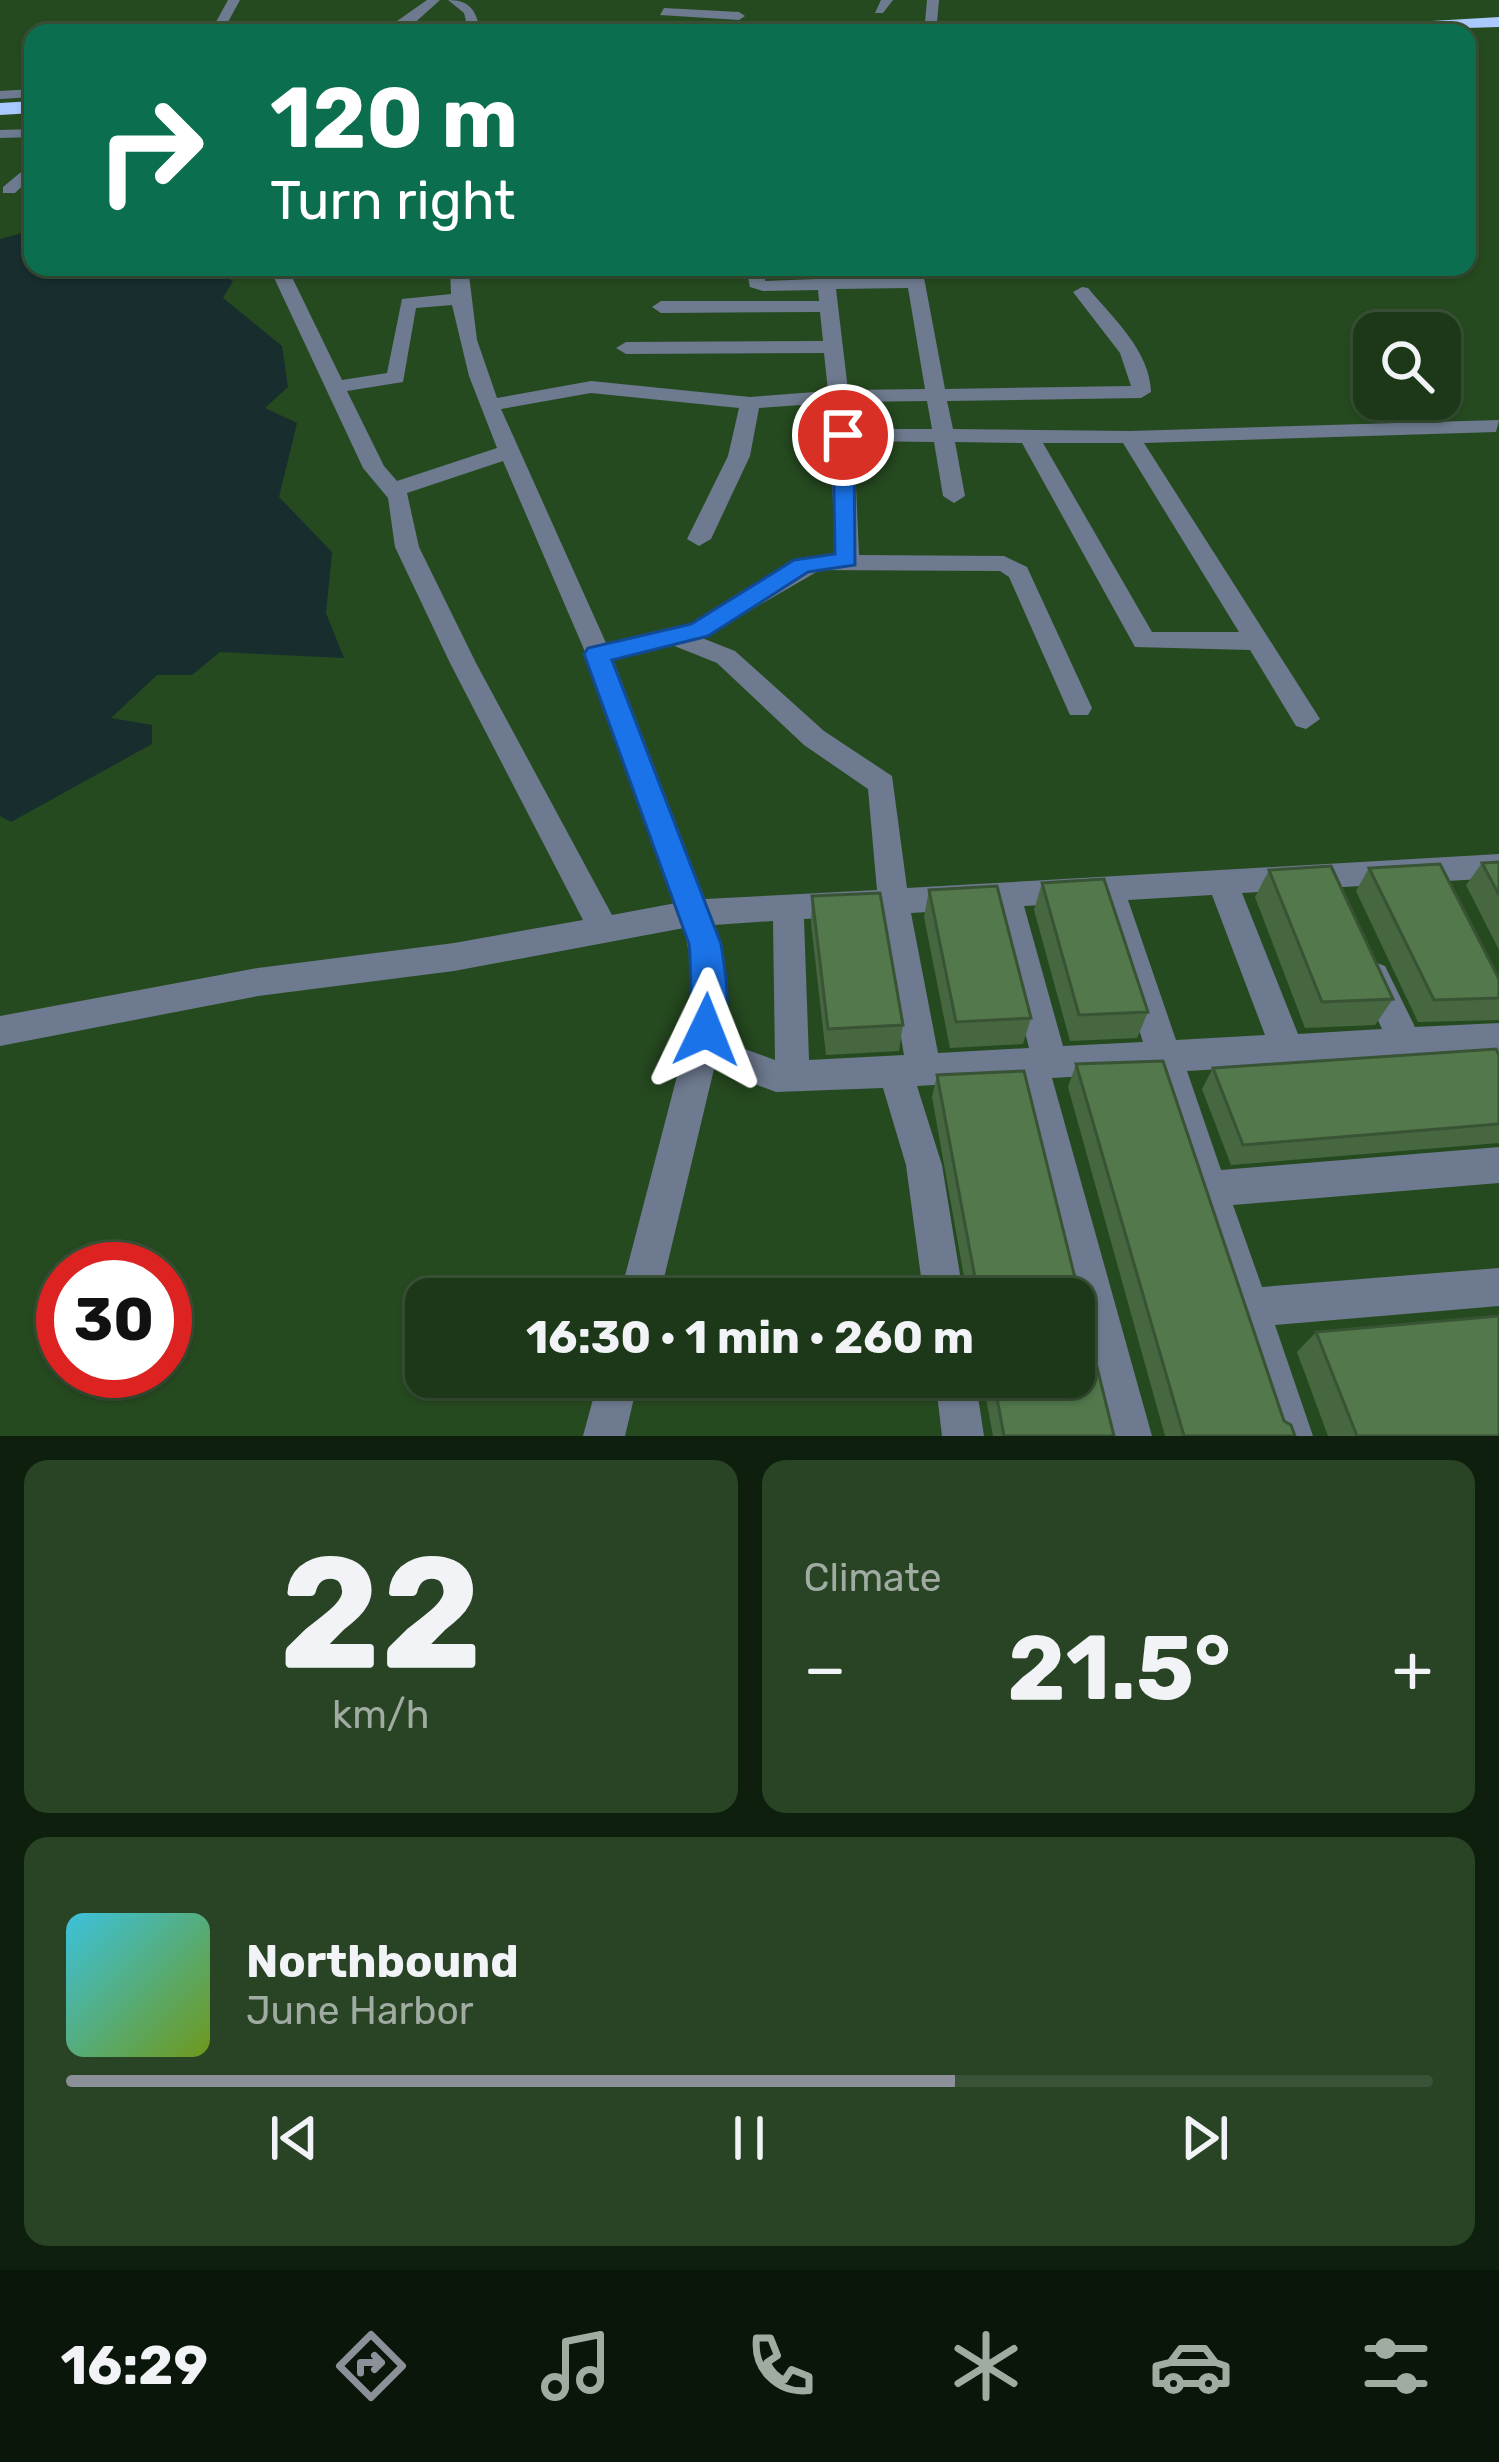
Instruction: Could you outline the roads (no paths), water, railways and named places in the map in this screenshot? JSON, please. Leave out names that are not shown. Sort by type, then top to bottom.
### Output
[{"type":"highway","points":[[1465,24],[1499,22]]},
{"type":"street","points":[[406,24],[434,0]]},
{"type":"street","points":[[425,24],[452,0],[470,11],[473,24]]},
{"type":"street","points":[[664,12],[739,16]]},
{"type":"street","points":[[714,15],[715,24]]},
{"type":"street","points":[[9,190],[24,176]]},
{"type":"street","points":[[282,276],[381,481],[401,504],[407,547],[463,663],[605,931]]},
{"type":"street","points":[[459,276],[459,299],[492,405],[597,654],[694,913],[712,989],[702,1049],[644,1278]]},
{"type":"street","points":[[756,276],[756,283],[763,286],[826,286]]},
{"type":"street","points":[[661,307],[906,276]]},
{"type":"street","points":[[914,276],[954,496]]},
{"type":"street","points":[[826,286],[843,435],[847,560]]},
{"type":"street","points":[[492,405],[591,387],[750,403],[839,396],[1141,392],[1143,382],[1130,356],[1082,292]]},
{"type":"street","points":[[334,387],[396,378],[409,303],[459,299]]},
{"type":"street","points":[[626,348],[833,347]]},
{"type":"street","points":[[698,538],[739,456],[750,403]]},
{"type":"street","points":[[843,435],[1130,437],[1496,426]]},
{"type":"street","points":[[1029,436],[1144,641],[1257,640]]},
{"type":"street","points":[[1130,437],[1306,719]]},
{"type":"street","points":[[393,490],[510,451]]},
{"type":"street","points":[[597,654],[713,624],[802,566],[847,560],[1014,567],[1079,708]]},
{"type":"street","points":[[677,637],[725,657],[814,738],[882,784],[909,1071],[941,1278]]},
{"type":"street","points":[[0,1031],[258,982],[605,931],[694,913],[1499,866]]},
{"type":"street","points":[[1437,869],[1458,910]]},
{"type":"street","points":[[1328,874],[1405,1043]]},
{"type":"street","points":[[1222,880],[1287,1049]]},
{"type":"street","points":[[1108,886],[1292,1436]]},
{"type":"street","points":[[1005,893],[1131,1436]]},
{"type":"street","points":[[788,906],[792,1076]]},
{"type":"street","points":[[702,1049],[751,1069],[792,1076],[1405,1043],[1494,1048]]},
{"type":"street","points":[[1208,1189],[1499,1166]]},
{"type":"street","points":[[1249,1308],[1499,1287]]},
{"type":"street","points":[[604,1436],[614,1398]]},
{"type":"street","points":[[958,1398],[963,1436]]},
{"type":"water","points":[[24,232],[24,276],[224,276],[233,281],[223,298],[282,346],[288,387],[265,408],[297,423],[279,497],[332,552],[326,613],[344,658],[220,652],[192,675],[157,675],[111,718],[152,725],[152,744],[11,822],[0,816],[0,239]]}]
